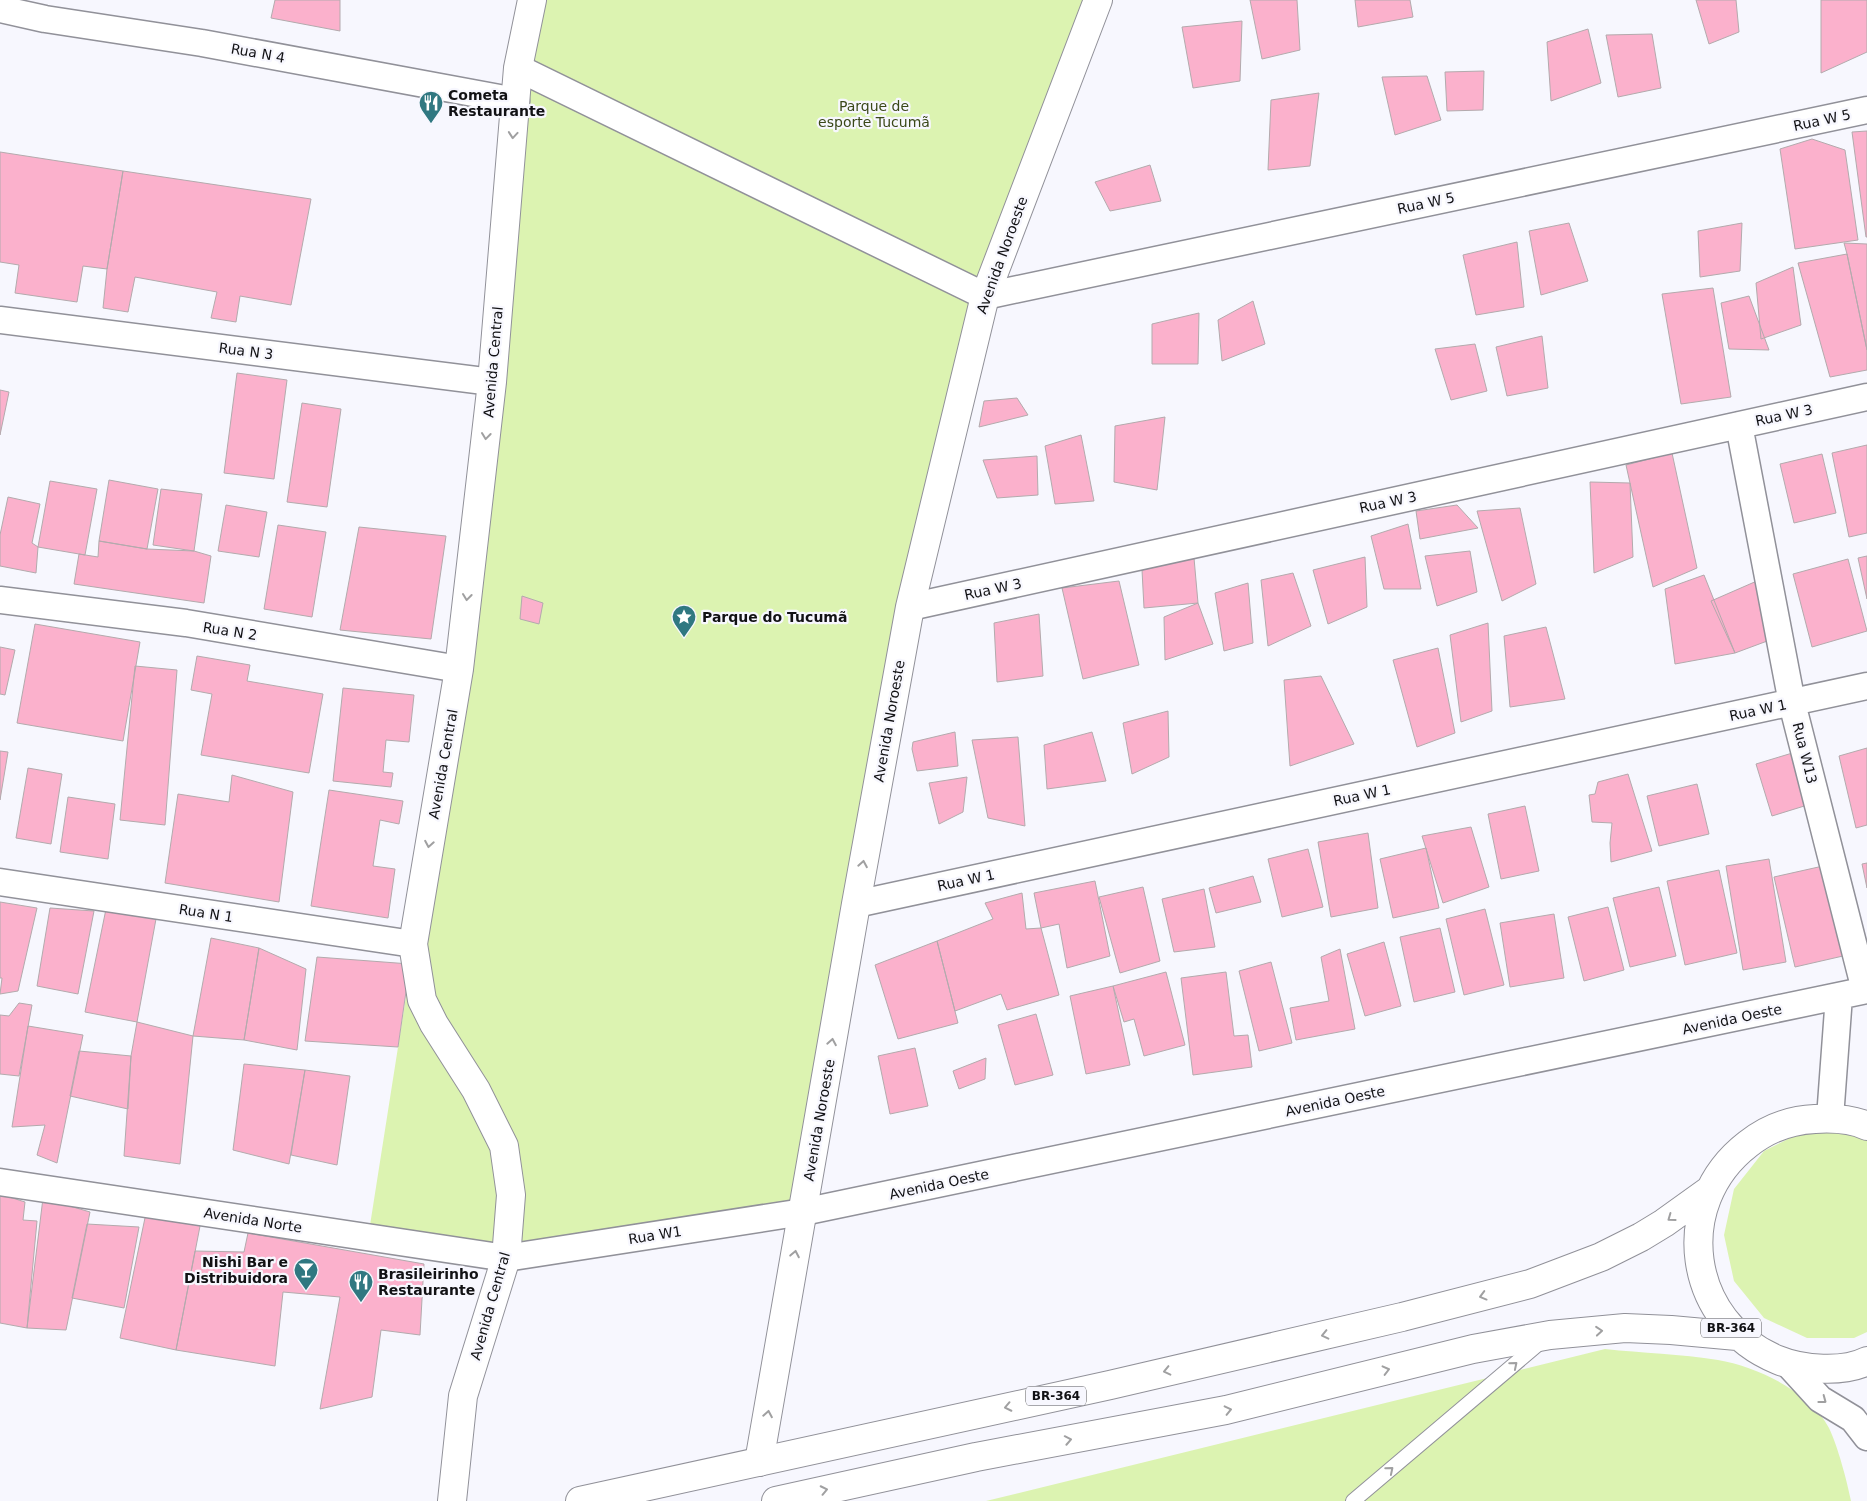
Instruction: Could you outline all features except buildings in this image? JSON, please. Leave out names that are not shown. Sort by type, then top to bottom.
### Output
[{"type":"street","name":"Avenida Central","points":[[452,1501],[463,1396],[506,1258],[511,1195],[504,1146],[476,1090],[434,1024],[422,1000],[413,944],[459,669],[492,382],[518,68],[532,0]]},
{"type":"street","name":"Avenida Noroeste","points":[[759,1462],[856,904],[910,607],[985,296],[1098,0]]},
{"type":"street","name":"Rua N 4","points":[[0,9],[45,19],[202,43],[516,100]]},
{"type":"street","points":[[518,68],[985,296]]},
{"type":"street","name":"Rua W 5","points":[[985,296],[1867,110]]},
{"type":"street","name":"Rua N 3","points":[[0,320],[492,382]]},
{"type":"street","name":"Rua W 3","points":[[910,607],[1867,397]]},
{"type":"street","name":"Rua W13","points":[[1739,425],[1792,703],[1866,990]]},
{"type":"street","name":"Rua N 2","points":[[0,600],[186,623],[459,669]]},
{"type":"street","name":"Rua W 1","points":[[856,904],[1867,686]]},
{"type":"street","name":"Rua N 1","points":[[0,882],[413,944]]},
{"type":"street","name":"Avenida Oeste","points":[[803,1212],[1866,990]]},
{"type":"street","points":[[1830,1118],[1838,996]]},
{"type":"street","name":"BR-364","points":[[1867,1126],[1830,1118],[1793,1121],[1759,1136],[1740,1150],[1723,1169],[1710,1190],[1701,1214],[1698,1241],[1700,1267],[1708,1292],[1720,1316],[1737,1336],[1762,1353],[1790,1365],[1820,1369],[1839,1368],[1867,1361]]},
{"type":"street","name":"Avenida Norte","points":[[0,1182],[506,1258]]},
{"type":"street","name":"BR-364","points":[[580,1501],[1110,1385],[1393,1319],[1530,1284],[1602,1257],[1641,1237],[1710,1190]]},
{"type":"street","name":"Rua W1","points":[[506,1258],[803,1212]]},
{"type":"street","name":"BR-364","points":[[776,1501],[976,1457],[1226,1410],[1473,1349],[1550,1335],[1624,1328],[1737,1336]]},
{"type":"street","points":[[1790,1365],[1820,1399],[1853,1419],[1867,1436]]},
{"type":"lane","points":[[1352,1501],[1550,1335]]},
{"type":"green space","name":"Parque do Tucumã","points":[[532,0],[1098,0],[985,296],[803,1212],[506,1258],[368,1238],[407,990]]},
{"type":"green space","points":[[1806,1130],[1854,1130],[1867,1136],[1867,1332],[1854,1338],[1807,1338],[1764,1318],[1734,1281],[1724,1235],[1734,1189],[1764,1151]]},
{"type":"green space","points":[[1605,1349],[1718,1360],[1750,1369],[1781,1383],[1809,1403],[1829,1428],[1842,1464],[1851,1501],[986,1501]]},
{"type":"place","name":"Cometa Restaurante","points":[[431,124]]},
{"type":"place","name":"Parque do Tucumã","points":[[684,638]]},
{"type":"place","name":"Nishi Bar e Distribuidora","points":[[306,1291]]},
{"type":"place","name":"Brasileirinho Restaurante","points":[[361,1303]]},
{"type":"park label","name":"Parque de esporte Tucumã","points":[[874,114]]}]
